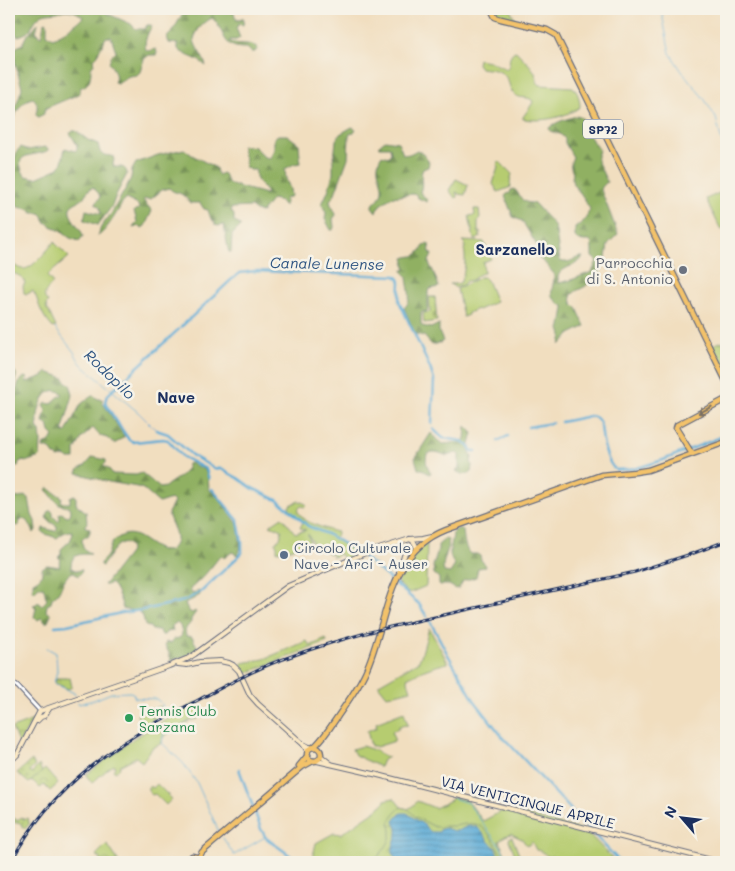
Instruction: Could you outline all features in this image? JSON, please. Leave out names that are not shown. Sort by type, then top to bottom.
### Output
[{"type":"main road","name":"SP72","points":[[491,9],[501,20],[547,30],[556,35],[726,382]]},
{"type":"main road","points":[[691,451],[676,428],[677,425],[726,399]]},
{"type":"main road","points":[[399,572],[408,558],[423,542],[446,530],[601,476],[648,470],[691,451],[726,442]]},
{"type":"main road","points":[[190,662],[193,660],[194,654],[283,589],[362,554],[410,539],[432,536]]},
{"type":"main road","points":[[410,539],[417,548]]},
{"type":"main road","points":[[399,543],[417,548]]},
{"type":"main road","points":[[256,804],[300,765],[310,751],[323,739],[360,682],[367,668],[406,550],[406,545]]},
{"type":"main road","points":[[9,761],[17,755],[34,724],[42,714],[51,708],[173,664],[190,662],[224,662],[236,667],[250,695],[310,751],[310,759],[315,761]]},
{"type":"main road","points":[[192,860],[256,804],[302,767],[315,761],[321,753],[323,739]]},
{"type":"main road","points":[[310,751],[318,748],[321,753]]},
{"type":"main road","name":"VIA VENTICINQUE APRILE","points":[[321,753],[331,764]]},
{"type":"main road","name":"VIA VENTICINQUE APRILE","points":[[315,761],[719,862]]},
{"type":"street","points":[[9,680],[18,687],[42,714]]},
{"type":"green space","points":[[9,9],[104,9],[106,13],[131,24],[136,29],[144,29],[147,25],[151,25],[145,47],[148,51],[156,49],[157,53],[156,55],[149,55],[144,59],[140,72],[137,75],[129,76],[117,83],[114,82],[115,75],[109,63],[111,56],[116,51],[111,37],[106,37],[98,55],[93,60],[94,64],[91,68],[89,81],[80,88],[79,94],[46,108],[44,114],[38,117],[36,114],[36,102],[33,98],[28,99],[18,110],[9,127],[9,116],[17,103],[22,88],[15,62],[15,48],[23,44],[25,38],[38,23],[36,32],[38,35],[42,35],[44,23],[47,22],[47,34],[53,38],[69,29],[83,17],[67,10],[45,13],[38,18],[30,30],[18,36],[9,31]]},
{"type":"green space","points":[[209,9],[214,12],[219,9],[228,9],[234,13],[236,19],[244,18],[243,25],[239,24],[236,28],[240,38],[229,41],[258,48],[255,52],[251,52],[247,48],[232,46],[225,39],[217,23],[212,18],[200,27],[194,40],[206,66],[184,54],[178,49],[178,44],[169,43],[167,37],[173,31],[184,11]]},
{"type":"green space","points":[[492,9],[510,9],[516,21],[498,17]]},
{"type":"green space","points":[[515,51],[532,68],[540,85],[573,87],[578,96],[580,107],[567,114],[553,118],[523,119],[533,101],[515,95],[506,77],[500,72],[480,68],[477,64],[478,59],[489,61],[506,69],[509,66],[510,56]]},
{"type":"green space","points":[[576,116],[583,119],[592,140],[599,150],[597,160],[607,182],[601,190],[618,234],[608,244],[606,258],[599,275],[571,296],[572,303],[577,308],[585,326],[570,334],[560,345],[562,335],[560,329],[564,306],[552,297],[554,274],[538,258],[536,244],[522,221],[513,217],[505,196],[514,189],[524,201],[534,203],[554,225],[560,261],[566,262],[583,257],[580,261],[559,274],[559,283],[592,272],[597,261],[592,257],[591,242],[581,241],[576,239],[575,236],[575,228],[585,220],[590,209],[573,183],[571,161],[573,157],[565,143],[565,139],[560,134],[550,131],[549,128]]},
{"type":"green space","points":[[352,127],[356,129],[349,136],[348,158],[334,196],[330,200],[336,215],[333,219],[333,230],[331,230],[325,219],[326,213],[322,204],[333,174],[336,140],[340,134]]},
{"type":"green space","points":[[73,131],[98,144],[101,153],[114,157],[114,167],[124,168],[127,174],[112,206],[98,225],[84,220],[86,210],[101,214],[100,208],[95,203],[100,198],[99,194],[93,187],[88,190],[83,198],[71,206],[71,215],[83,236],[79,241],[70,238],[45,222],[40,213],[33,213],[28,209],[18,207],[10,197],[9,166],[19,149],[21,147],[28,150],[45,147],[49,150],[26,156],[20,162],[25,176],[36,178],[59,168],[65,148],[75,151],[77,149],[77,145],[70,133]]},
{"type":"green space","points":[[278,135],[287,135],[299,144],[301,163],[294,164],[285,169],[291,196],[285,199],[285,205],[280,201],[272,199],[262,212],[256,211],[251,207],[232,208],[234,221],[241,226],[232,235],[231,252],[228,249],[224,225],[215,225],[208,210],[204,209],[200,203],[190,203],[182,195],[169,188],[162,190],[151,199],[143,200],[152,211],[145,226],[133,228],[137,222],[134,211],[139,209],[138,205],[126,199],[122,202],[107,227],[98,236],[101,227],[127,186],[136,163],[158,155],[184,149],[216,168],[219,175],[224,174],[229,184],[266,194],[257,180],[256,171],[245,167],[241,145],[255,147],[264,157],[270,158],[274,150],[274,138]]},
{"type":"green space","points":[[385,140],[398,142],[403,154],[409,154],[417,150],[421,152],[429,162],[428,167],[423,169],[422,172],[420,192],[427,202],[412,194],[392,197],[380,205],[376,212],[372,207],[382,192],[378,168],[379,162],[382,155],[388,157],[391,153],[390,147],[378,146]]},
{"type":"green space","points":[[499,161],[512,174],[511,187],[498,192],[493,184]]},
{"type":"green space","points":[[456,179],[468,185],[465,195],[456,192],[457,197],[455,198],[449,190]]},
{"type":"green space","points":[[726,190],[726,228],[721,230],[706,199]]},
{"type":"green space","points":[[474,209],[479,209],[478,232],[480,232],[480,237],[474,240],[469,216],[475,215]]},
{"type":"green space","points":[[462,241],[484,242],[491,259],[483,262],[484,273],[456,288],[450,284],[461,282],[463,275],[465,243]]},
{"type":"green space","points":[[54,242],[69,257],[47,276],[53,283],[46,292],[45,297],[48,302],[46,305],[47,310],[56,327],[53,328],[44,316],[33,291],[27,294],[24,293],[24,281],[21,277],[9,271],[9,261],[19,268],[27,268],[40,258]]},
{"type":"green space","points":[[427,243],[432,255],[429,264],[439,287],[428,291],[428,309],[421,312],[421,324],[431,328],[439,324],[439,332],[443,341],[432,345],[424,336],[415,334],[404,308],[409,301],[409,293],[407,276],[402,271],[406,269],[404,258],[416,255]]},
{"type":"green space","points":[[480,277],[484,277],[487,280],[496,302],[468,313],[468,315],[463,317],[457,289]]},
{"type":"green space","points":[[429,297],[435,297],[437,321],[424,323],[423,313],[430,312]]},
{"type":"green space","points":[[726,341],[726,378],[711,346]]},
{"type":"green space","points":[[9,367],[16,373],[13,387],[15,390],[24,377],[28,378],[25,381],[27,382],[43,376],[47,372],[64,378],[70,384],[73,395],[63,429],[64,433],[81,404],[93,395],[98,399],[102,399],[124,437],[113,443],[107,438],[100,436],[93,428],[82,438],[75,450],[75,459],[69,459],[65,456],[59,458],[54,455],[49,448],[43,448],[44,444],[47,444],[54,436],[50,432],[48,424],[43,422],[46,410],[44,405],[46,403],[52,404],[62,393],[51,391],[46,395],[40,406],[38,418],[37,425],[41,441],[40,457],[25,462],[23,460],[18,463],[19,465],[9,470]]},
{"type":"green space","points":[[466,426],[473,433],[469,449],[472,457],[471,473],[463,474],[456,471],[459,467],[459,454],[456,453],[447,456],[437,452],[427,454],[426,462],[431,473],[429,474],[422,469],[418,469],[415,458],[431,433],[443,444],[461,442],[465,439]]},
{"type":"green space","points":[[93,457],[106,460],[103,466],[110,470],[112,474],[136,475],[142,473],[160,488],[165,487],[182,475],[190,463],[205,470],[209,489],[218,497],[238,524],[241,546],[239,553],[237,555],[232,552],[224,558],[220,556],[206,574],[190,589],[192,594],[199,591],[200,595],[185,604],[189,611],[192,613],[196,612],[185,633],[186,636],[192,637],[198,648],[188,655],[170,661],[165,645],[166,642],[171,643],[174,639],[181,637],[182,632],[177,623],[172,626],[173,631],[167,632],[164,635],[159,630],[152,630],[149,626],[145,625],[142,615],[138,611],[123,609],[115,588],[110,583],[104,585],[131,548],[124,543],[119,544],[102,566],[100,565],[108,554],[112,543],[123,535],[130,534],[136,536],[155,547],[169,551],[176,542],[168,513],[174,502],[171,499],[159,503],[143,489],[77,473]]},
{"type":"green space","points":[[48,487],[62,497],[61,501],[64,503],[70,503],[70,497],[76,496],[76,504],[86,512],[87,523],[85,527],[90,528],[88,536],[82,539],[83,548],[91,554],[74,557],[71,568],[78,571],[81,569],[81,573],[78,576],[73,572],[69,574],[56,595],[52,598],[51,603],[47,605],[46,611],[51,614],[48,622],[45,622],[42,618],[37,620],[34,617],[36,608],[33,605],[38,602],[42,605],[47,600],[43,587],[33,591],[33,582],[40,577],[42,568],[47,565],[60,567],[61,560],[58,557],[61,554],[61,549],[70,541],[73,534],[72,531],[67,532],[57,538],[42,532],[43,528],[55,531],[57,529],[57,526],[46,518],[50,510],[58,521],[60,519],[59,514],[68,516],[71,511],[70,507],[56,502],[46,490]]},
{"type":"green space","points":[[24,496],[29,498],[35,521],[36,530],[34,533],[24,519],[21,519],[18,526],[9,524],[9,500],[13,497],[20,498]]},
{"type":"green space","points":[[299,501],[307,505],[305,507],[301,506],[298,512],[305,519],[337,532],[334,538],[357,554],[345,559],[340,554],[333,557],[332,554],[327,553],[323,549],[314,548],[308,534],[310,542],[277,551],[275,542],[280,539],[282,530],[270,525],[282,517],[295,533],[306,530],[300,528],[303,522],[289,507]]},
{"type":"green space","points":[[460,528],[463,530],[470,554],[480,556],[486,567],[478,568],[476,577],[463,581],[459,588],[456,589],[449,585],[439,585],[439,578],[434,574],[433,566],[438,545],[445,539],[448,540],[449,544],[443,568],[444,572],[450,573],[455,565],[450,554],[453,533]]},
{"type":"green space","points":[[427,542],[426,586],[408,593],[398,583],[399,578],[409,561]]},
{"type":"green space","points":[[429,628],[448,663],[427,669],[407,678],[411,690],[387,696],[379,684],[419,661]]},
{"type":"green space","points":[[326,639],[327,642],[244,674],[241,668],[242,663],[264,659],[307,641],[310,646]]},
{"type":"green space","points":[[56,678],[70,678],[72,687],[68,689],[55,683]]},
{"type":"green space","points":[[196,703],[202,707],[202,717],[191,720],[163,737],[162,743],[152,748],[142,762],[136,757],[119,766],[120,768],[115,772],[113,770],[114,765],[92,783],[86,775],[134,738]]},
{"type":"green space","points":[[160,706],[164,714],[154,720],[149,710]]},
{"type":"green space","points":[[148,710],[153,721],[142,726],[137,715]]},
{"type":"green space","points":[[404,712],[408,725],[399,726],[399,728],[393,731],[392,734],[395,741],[376,747],[371,746],[367,731],[377,727],[376,723]]},
{"type":"green space","points":[[33,720],[19,743],[18,743],[12,728]]},
{"type":"green space","points":[[362,746],[388,757],[383,760],[380,767],[355,755],[352,749]]},
{"type":"green space","points":[[32,760],[35,766],[29,772],[31,773],[39,765],[42,772],[29,783],[17,773]]},
{"type":"green space","points":[[45,769],[58,784],[50,791],[44,785],[40,788],[31,781]]},
{"type":"green space","points":[[157,784],[172,799],[166,805],[155,794],[152,795],[148,791],[150,786],[153,788]]},
{"type":"green space","points":[[453,797],[467,800],[483,821],[503,809],[586,831],[616,862],[552,862],[554,858],[552,856],[549,857],[536,850],[532,842],[527,846],[522,839],[511,834],[499,841],[509,862],[501,862],[462,830],[397,829],[383,862],[320,862],[313,856],[316,843],[334,833],[341,834],[376,810],[385,800],[394,798],[401,807],[408,809],[417,801],[435,808],[451,800]]},
{"type":"green space","points":[[401,807],[408,809],[416,817],[435,827],[475,824],[482,827],[490,836],[505,862],[373,862],[381,854],[390,839],[391,829],[389,823]]},
{"type":"green space","points":[[22,817],[24,820],[27,818],[30,823],[25,829],[19,822],[12,821],[13,827],[9,825],[13,818],[17,820]]},
{"type":"green space","points":[[512,837],[522,862],[518,862],[509,840]]},
{"type":"green space","points":[[107,844],[119,862],[100,862],[101,859],[96,855]]},
{"type":"water","points":[[401,813],[407,813],[431,832],[439,832],[441,829],[446,828],[458,831],[468,826],[475,826],[496,850],[501,862],[397,862],[393,852],[397,837],[397,828],[394,821]]},
{"type":"waterway","points":[[661,9],[670,53],[716,118],[726,159]]},
{"type":"waterway","name":"Canale Lunense","points":[[181,327],[240,273],[255,271],[396,276],[400,282],[399,301],[434,380],[432,424]]},
{"type":"waterway","name":"Rodopilo","points":[[55,328],[83,366],[139,413],[156,430]]},
{"type":"waterway","name":"Canale Lunense","points":[[179,329],[109,393],[105,402],[129,440],[134,442],[168,440],[183,457],[206,469],[209,479]]},
{"type":"waterway","name":"Canale Lunense","points":[[561,422],[590,416],[597,419],[601,425],[607,457],[616,470],[637,468],[663,460],[726,435]]},
{"type":"waterway","name":"Canale Lunense","points":[[528,427],[552,423]]},
{"type":"waterway","name":"Canale Lunense","points":[[433,429],[443,438],[462,441],[472,451],[476,451]]},
{"type":"waterway","points":[[156,430],[168,434],[193,456],[277,500],[308,526],[329,535],[358,552],[419,604],[427,617]]},
{"type":"waterway","name":"Canale Lunense","points":[[498,441],[508,436]]},
{"type":"waterway","name":"Canale Lunense","points":[[55,626],[184,601],[201,592],[242,553],[238,520],[212,489]]},
{"type":"waterway","points":[[430,621],[474,700],[501,735],[620,862]]},
{"type":"waterway","points":[[47,648],[56,653],[57,671],[54,683],[75,695]]},
{"type":"waterway","points":[[78,702],[79,704],[94,700],[111,693],[130,692],[133,693],[135,698],[156,699],[160,702]]},
{"type":"waterway","points":[[162,704],[166,714]]},
{"type":"waterway","points":[[164,731],[162,743],[183,763],[197,783],[219,832]]},
{"type":"waterway","name":"Canale Lunense","points":[[239,769],[266,838],[299,862]]},
{"type":"waterway","points":[[453,798],[468,803],[482,822]]},
{"type":"waterway","points":[[483,824],[501,847],[508,862]]},
{"type":"waterway","points":[[223,838],[234,855],[265,837]]},
{"type":"railway","points":[[11,862],[47,808],[92,766],[143,730],[258,669],[306,651],[362,634],[635,572],[726,541]]},
{"type":"place","name":"Parrocchia di S. Antonio","points":[[683,270]]},
{"type":"place","name":"Circolo Culturale Nave - Arci - Auser","points":[[284,555]]},
{"type":"place","name":"Tennis Club Sarzana","points":[[129,718]]},
{"type":"district","name":"Sarzanello","points":[[515,249]]},
{"type":"district","name":"Nave","points":[[176,397]]}]
